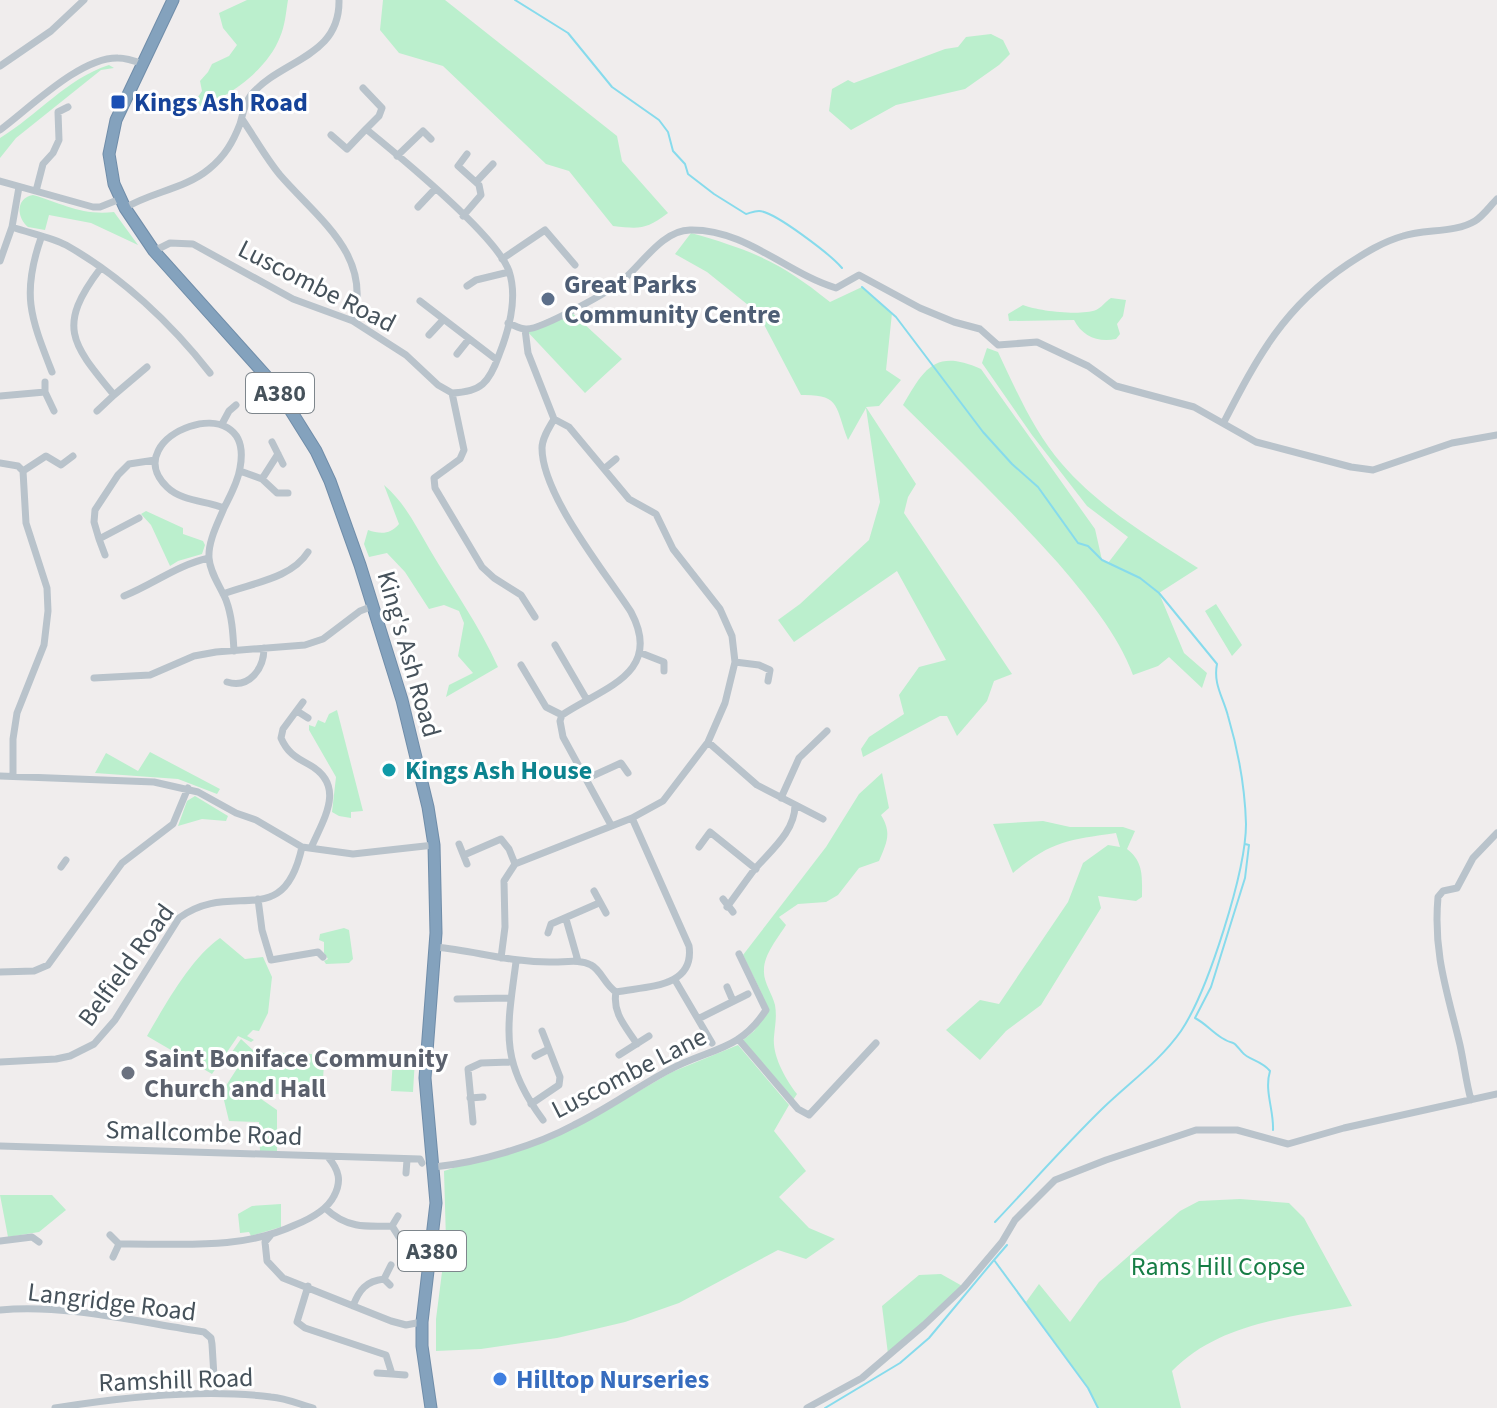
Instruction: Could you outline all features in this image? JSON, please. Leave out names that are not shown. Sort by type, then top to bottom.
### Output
[{"type":"highway","name":"King's Ash Road","points":[[173,0],[127,95],[112,134],[111,172],[122,204],[154,251],[267,377],[296,415],[330,481],[373,606],[424,784],[434,845],[436,947],[425,1078],[428,1165],[435,1223],[422,1322],[422,1346],[431,1408]]},
{"type":"street","points":[[0,66],[51,31],[84,0]]},
{"type":"street","points":[[0,181],[100,207],[122,204],[193,180],[228,151],[242,119],[243,109],[252,95],[325,43],[334,30],[339,0]]},
{"type":"street","points":[[0,130],[75,73],[95,62],[118,58],[143,64]]},
{"type":"street","points":[[331,135],[347,149],[382,108],[363,88]]},
{"type":"street","points":[[36,191],[43,164],[59,140],[58,112],[68,107]]},
{"type":"street","points":[[242,119],[282,177],[340,241],[357,285],[358,304],[353,321]]},
{"type":"street","points":[[366,129],[463,216],[502,259],[509,272],[513,298],[497,360],[487,381],[476,391],[452,393],[464,450],[460,459],[434,478],[435,488],[482,567],[521,595],[535,617]]},
{"type":"street","points":[[397,156],[423,131],[431,139]]},
{"type":"street","points":[[463,216],[481,195],[476,182],[458,166],[467,154]]},
{"type":"street","points":[[476,182],[493,164]]},
{"type":"street","points":[[0,261],[12,227],[19,187]]},
{"type":"street","points":[[418,207],[435,189]]},
{"type":"street","points":[[1224,422],[1249,374],[1282,322],[1294,307],[1331,275],[1379,245],[1405,235],[1473,222],[1497,199]]},
{"type":"street","points":[[537,223],[575,265]]},
{"type":"street","points":[[12,227],[62,243],[100,269],[185,340],[210,373]]},
{"type":"street","points":[[502,259],[545,230]]},
{"type":"street","points":[[508,323],[525,329],[537,327],[596,298],[621,282],[664,241],[689,230],[753,244],[812,281],[836,288],[859,275],[920,308],[980,329],[998,345],[1037,342],[1088,366],[1116,386],[1194,407],[1224,422],[1236,432],[1272,448],[1373,470],[1452,443],[1497,435]]},
{"type":"street","points":[[41,238],[32,274],[30,312],[52,372]]},
{"type":"street","name":"Luscombe Road","points":[[154,251],[170,243],[193,244],[293,299],[353,321],[406,355],[438,385],[452,393]]},
{"type":"street","points":[[100,269],[79,299],[74,315],[75,335],[80,351],[114,395]]},
{"type":"street","points":[[467,286],[476,280],[509,272]]},
{"type":"street","points":[[420,301],[497,360]]},
{"type":"street","points":[[429,335],[443,320]]},
{"type":"street","points":[[501,958],[505,927],[504,881],[515,864],[632,818],[663,801],[708,742],[725,703],[735,662],[732,636],[712,595],[673,549],[656,514],[629,499],[569,427],[554,419],[528,353],[525,329]]},
{"type":"street","points":[[185,340],[191,333]]},
{"type":"street","points":[[457,354],[469,339]]},
{"type":"street","points":[[97,411],[147,367]]},
{"type":"street","points":[[45,382],[45,392],[54,411]]},
{"type":"street","points":[[0,396],[45,392]]},
{"type":"street","points":[[222,424],[236,405]]},
{"type":"street","points":[[554,419],[542,445],[550,482],[574,526],[638,624],[641,653],[626,677],[562,715],[560,721],[563,737],[611,825]]},
{"type":"street","points":[[224,508],[179,495],[157,472],[155,460],[163,443],[176,431],[201,424],[222,424],[239,440],[240,471],[215,530],[209,558],[232,621],[234,651]]},
{"type":"street","points":[[272,442],[283,464]]},
{"type":"street","points":[[262,479],[278,454]]},
{"type":"street","points":[[23,471],[46,456],[61,465],[73,456]]},
{"type":"street","points":[[604,469],[616,459]]},
{"type":"street","points":[[105,555],[94,522],[95,510],[129,464],[155,460]]},
{"type":"street","points":[[0,463],[11,464],[23,471]]},
{"type":"street","points":[[13,776],[17,713],[44,645],[48,611],[47,588],[26,523],[23,471]]},
{"type":"street","points":[[240,471],[262,479],[277,493],[288,493]]},
{"type":"street","points":[[273,503],[277,493]]},
{"type":"street","points":[[99,539],[139,518]]},
{"type":"street","points":[[223,594],[306,564],[308,552]]},
{"type":"street","points":[[124,596],[171,570],[209,558]]},
{"type":"street","points":[[139,590],[145,601]]},
{"type":"street","points":[[94,678],[150,675],[194,656],[305,645],[323,639],[360,611],[373,606]]},
{"type":"street","points":[[555,645],[587,700]]},
{"type":"street","points":[[239,695],[231,683],[253,678],[264,661],[264,648]]},
{"type":"street","points":[[641,653],[666,663]]},
{"type":"street","points":[[735,662],[774,668],[768,681]]},
{"type":"street","points":[[521,665],[546,707],[562,715]]},
{"type":"street","points":[[116,667],[117,677]]},
{"type":"street","points":[[303,702],[297,711],[308,718]]},
{"type":"street","name":"Belfield Road","points":[[0,1062],[56,1059],[94,1044],[114,1021],[179,918],[209,903],[273,897],[286,888],[328,809],[330,792],[319,770],[294,757],[281,738],[283,729],[297,711]]},
{"type":"street","points":[[781,798],[799,758],[827,731]]},
{"type":"street","points":[[708,742],[757,785],[823,819]]},
{"type":"street","points":[[588,778],[620,758],[628,773]]},
{"type":"street","points":[[0,776],[154,782],[188,788],[306,848],[353,854],[434,845]]},
{"type":"street","points":[[0,972],[34,971],[48,965],[122,863],[173,824],[188,788]]},
{"type":"street","points":[[723,899],[730,910],[756,869],[773,851],[790,825],[795,815],[795,805]]},
{"type":"street","points":[[436,947],[516,962],[578,961],[594,966],[616,992],[675,980],[691,959],[689,946],[632,818]]},
{"type":"street","points":[[699,847],[710,832],[756,869]]},
{"type":"street","points":[[1471,1100],[1462,1052],[1440,972],[1438,905],[1440,893],[1457,888],[1473,858],[1497,833]]},
{"type":"street","points":[[464,855],[501,839],[515,864]]},
{"type":"street","points":[[459,844],[467,864]]},
{"type":"street","points":[[594,891],[606,913]]},
{"type":"street","points":[[258,899],[262,930],[271,960],[320,952]]},
{"type":"street","points":[[548,933],[551,924],[599,903]]},
{"type":"street","points":[[566,919],[578,961]]},
{"type":"street","points":[[739,954],[766,1010],[754,1028],[739,1040]]},
{"type":"street","points":[[516,962],[509,998],[510,1062],[531,1104],[543,1120]]},
{"type":"street","points":[[675,980],[712,1043]]},
{"type":"street","points":[[471,987],[471,999]]},
{"type":"street","points":[[727,987],[733,1001]]},
{"type":"street","points":[[616,992],[614,1002],[618,1016],[637,1044]]},
{"type":"street","points":[[698,1019],[748,994]]},
{"type":"street","points":[[457,999],[509,998]]},
{"type":"street","points":[[531,1104],[559,1085],[560,1077],[542,1031]]},
{"type":"street","points":[[619,1055],[649,1036]]},
{"type":"street","name":"Luscombe Lane","points":[[428,1165],[494,1154],[560,1132],[670,1069],[739,1040],[798,1109],[809,1115],[876,1043]]},
{"type":"street","points":[[535,1056],[549,1049]]},
{"type":"street","points":[[473,1122],[468,1069],[481,1063],[510,1062]]},
{"type":"street","points":[[807,1408],[862,1378],[924,1325],[964,1287],[1002,1242],[1015,1220],[1055,1180],[1196,1130],[1237,1130],[1288,1144],[1344,1128],[1497,1094]]},
{"type":"street","points":[[470,1098],[483,1097]]},
{"type":"street","name":"Smallcombe Road","points":[[0,1146],[420,1159],[428,1165]]},
{"type":"street","points":[[110,1235],[119,1244],[220,1244],[270,1236],[306,1221],[325,1208],[333,1198],[339,1184],[339,1173],[328,1157]]},
{"type":"street","points":[[406,1173],[407,1160]]},
{"type":"street","points":[[325,1208],[349,1225],[392,1226]]},
{"type":"street","points":[[392,1226],[398,1216]]},
{"type":"street","points":[[392,1226],[399,1237]]},
{"type":"street","points":[[270,1236],[265,1242],[265,1253],[272,1268],[283,1278],[391,1321],[406,1325],[422,1322]]},
{"type":"street","points":[[0,1241],[32,1237],[39,1242]]},
{"type":"street","points":[[113,1257],[119,1244]]},
{"type":"street","points":[[353,1306],[361,1288],[376,1280],[387,1282],[391,1265]]},
{"type":"street","points":[[289,1331],[297,1322],[308,1286]]},
{"type":"street","name":"Langridge Road","points":[[0,1310],[69,1312],[204,1332],[211,1338],[215,1393]]},
{"type":"street","points":[[297,1322],[305,1328],[386,1355],[392,1374]]},
{"type":"street","points":[[377,1373],[405,1375]]},
{"type":"street","name":"Ramshill Road","points":[[55,1408],[88,1402],[215,1393],[271,1397],[313,1408]]},
{"type":"street","points":[[270,1408],[271,1397]]},
{"type":"green space","points":[[247,0],[288,0],[283,28],[274,50],[243,83],[217,100],[190,109],[202,91],[200,81],[212,64],[229,56],[237,45],[223,28],[219,13]]},
{"type":"green space","points":[[383,0],[445,0],[617,136],[622,161],[668,213],[642,227],[613,226],[569,171],[546,164],[443,66],[399,53],[380,30]]},
{"type":"green space","points":[[991,34],[1003,40],[1010,54],[965,89],[896,105],[851,130],[829,111],[832,89],[848,80],[854,83],[958,47],[966,37]]},
{"type":"green space","points":[[109,65],[114,68],[101,70],[16,138],[0,158],[0,138],[79,79]]},
{"type":"green space","points":[[33,195],[82,210],[114,212],[138,245],[91,223],[49,215],[45,230],[28,227],[21,218],[20,208],[23,200]]},
{"type":"green space","points":[[691,233],[765,259],[830,302],[862,287],[892,313],[886,370],[901,380],[879,406],[866,407],[916,484],[908,497],[904,513],[1012,674],[994,681],[987,701],[957,736],[947,716],[940,716],[863,757],[861,749],[869,737],[904,714],[899,695],[919,667],[946,660],[897,571],[794,642],[778,620],[800,604],[869,540],[880,502],[866,408],[848,440],[838,411],[830,400],[801,395],[758,313],[707,272],[675,254]]},
{"type":"green space","points":[[1111,298],[1126,300],[1123,316],[1117,324],[1120,334],[1116,339],[1091,337],[1074,320],[1009,321],[1008,314],[1023,305],[1048,311],[1080,313],[1096,310]]},
{"type":"green space","points":[[569,310],[622,359],[585,393],[525,329]]},
{"type":"green space","points":[[987,348],[998,352],[1034,425],[1052,452],[1077,480],[1126,521],[1198,568],[1159,593],[1184,653],[1207,673],[1202,688],[1169,657],[1158,666],[1133,675],[1110,630],[1058,563],[903,405],[918,381],[933,366],[952,361],[981,369],[1095,529],[1102,560],[1108,563],[1128,537],[1087,506],[1032,435],[982,363]]},
{"type":"green space","points":[[384,485],[410,515],[498,667],[446,697],[449,685],[473,673],[458,656],[464,623],[459,611],[444,605],[429,609],[405,572],[387,553],[369,557],[364,544],[368,530],[385,533],[399,524]]},
{"type":"green space","points":[[146,511],[183,528],[183,534],[203,541],[202,554],[170,566],[151,525],[141,514]]},
{"type":"green space","points":[[1216,604],[1242,645],[1232,656],[1205,611]]},
{"type":"green space","points":[[337,710],[363,811],[351,812],[351,818],[332,812],[336,777],[309,730],[309,725],[315,727],[318,720],[325,723],[329,714]]},
{"type":"green space","points":[[150,752],[220,789],[217,794],[178,779],[95,773],[106,753],[138,771]]},
{"type":"green space","points":[[882,773],[889,808],[881,815],[887,838],[879,861],[859,868],[838,895],[826,902],[798,904],[779,917],[786,925],[766,958],[764,974],[776,1009],[775,1052],[784,1075],[797,1094],[793,1100],[742,1041],[754,1031],[767,1012],[743,955],[826,847],[859,794]]},
{"type":"green space","points":[[195,796],[228,816],[226,821],[202,819],[178,826],[187,801]]},
{"type":"green space","points":[[1043,821],[1070,827],[1123,827],[1135,831],[1127,849],[1139,865],[1142,897],[1136,901],[1098,896],[1101,908],[1041,1005],[1006,1031],[980,1060],[946,1030],[980,1000],[999,1004],[1068,902],[1083,863],[1108,845],[1120,847],[1116,833],[1072,840],[1038,854],[1013,873],[993,824]]},
{"type":"green space","points":[[344,928],[349,930],[353,959],[349,963],[326,964],[324,961],[328,959],[324,953],[324,942],[319,940],[320,934]]},
{"type":"green space","points":[[220,938],[245,959],[263,957],[272,977],[268,1013],[259,1031],[253,1030],[247,1036],[254,1040],[251,1042],[238,1036],[212,1074],[147,1036],[189,970]]},
{"type":"green space","points":[[241,1039],[255,1052],[312,1054],[312,1061],[316,1062],[316,1058],[324,1063],[323,1080],[314,1094],[254,1094],[277,1110],[277,1153],[260,1152],[259,1122],[229,1121],[222,1092],[238,1067],[227,1059]]},
{"type":"green space","points":[[738,1045],[789,1105],[774,1131],[806,1171],[779,1197],[809,1228],[835,1239],[806,1259],[778,1250],[679,1303],[625,1322],[557,1338],[481,1349],[436,1351],[436,1319],[446,1241],[444,1171],[573,1129],[672,1072]]},
{"type":"green space","points":[[393,1058],[415,1059],[413,1092],[391,1091]]},
{"type":"green space","points":[[0,1195],[52,1195],[66,1210],[39,1232],[8,1237]]},
{"type":"green space","name":"Rams Hill Copse","points":[[1240,1199],[1289,1203],[1304,1218],[1352,1306],[1256,1325],[1211,1342],[1172,1371],[1181,1408],[1098,1408],[1088,1388],[1026,1302],[1039,1284],[1070,1322],[1099,1282],[1180,1211],[1199,1201]]},
{"type":"green space","points":[[281,1204],[281,1227],[251,1236],[249,1232],[240,1233],[238,1214],[252,1206]]},
{"type":"green space","points":[[941,1274],[964,1287],[888,1354],[882,1306],[919,1275]]},
{"type":"waterway","points":[[515,0],[568,33],[612,87],[659,120],[688,174],[746,214],[759,211],[777,218],[815,244],[842,268]]},
{"type":"waterway","points":[[862,287],[896,317],[983,432],[1038,487],[1078,543],[1088,546],[1102,560],[1140,578],[1159,593],[1217,664],[1217,684],[1232,729],[1243,783],[1246,824],[1240,871],[1224,930],[1192,1013],[1164,1052],[1089,1122],[995,1222]]},
{"type":"waterway","points":[[1245,844],[1249,845],[1245,878],[1211,987],[1195,1018],[1270,1071],[1268,1086],[1273,1130]]},
{"type":"waterway","points":[[1007,1245],[994,1260],[1088,1388],[1098,1408]]},
{"type":"waterway","points":[[825,1408],[900,1363],[929,1338],[994,1260]]},
{"type":"place","name":"Kings Ash Road","points":[[118,102]]},
{"type":"place","name":"Great Parks Community Centre","points":[[548,299]]},
{"type":"place","name":"Kings Ash House","points":[[389,770]]},
{"type":"place","name":"Saint Boniface Community Church and Hall","points":[[128,1073]]},
{"type":"place","name":"Hilltop Nurseries","points":[[500,1379]]}]
